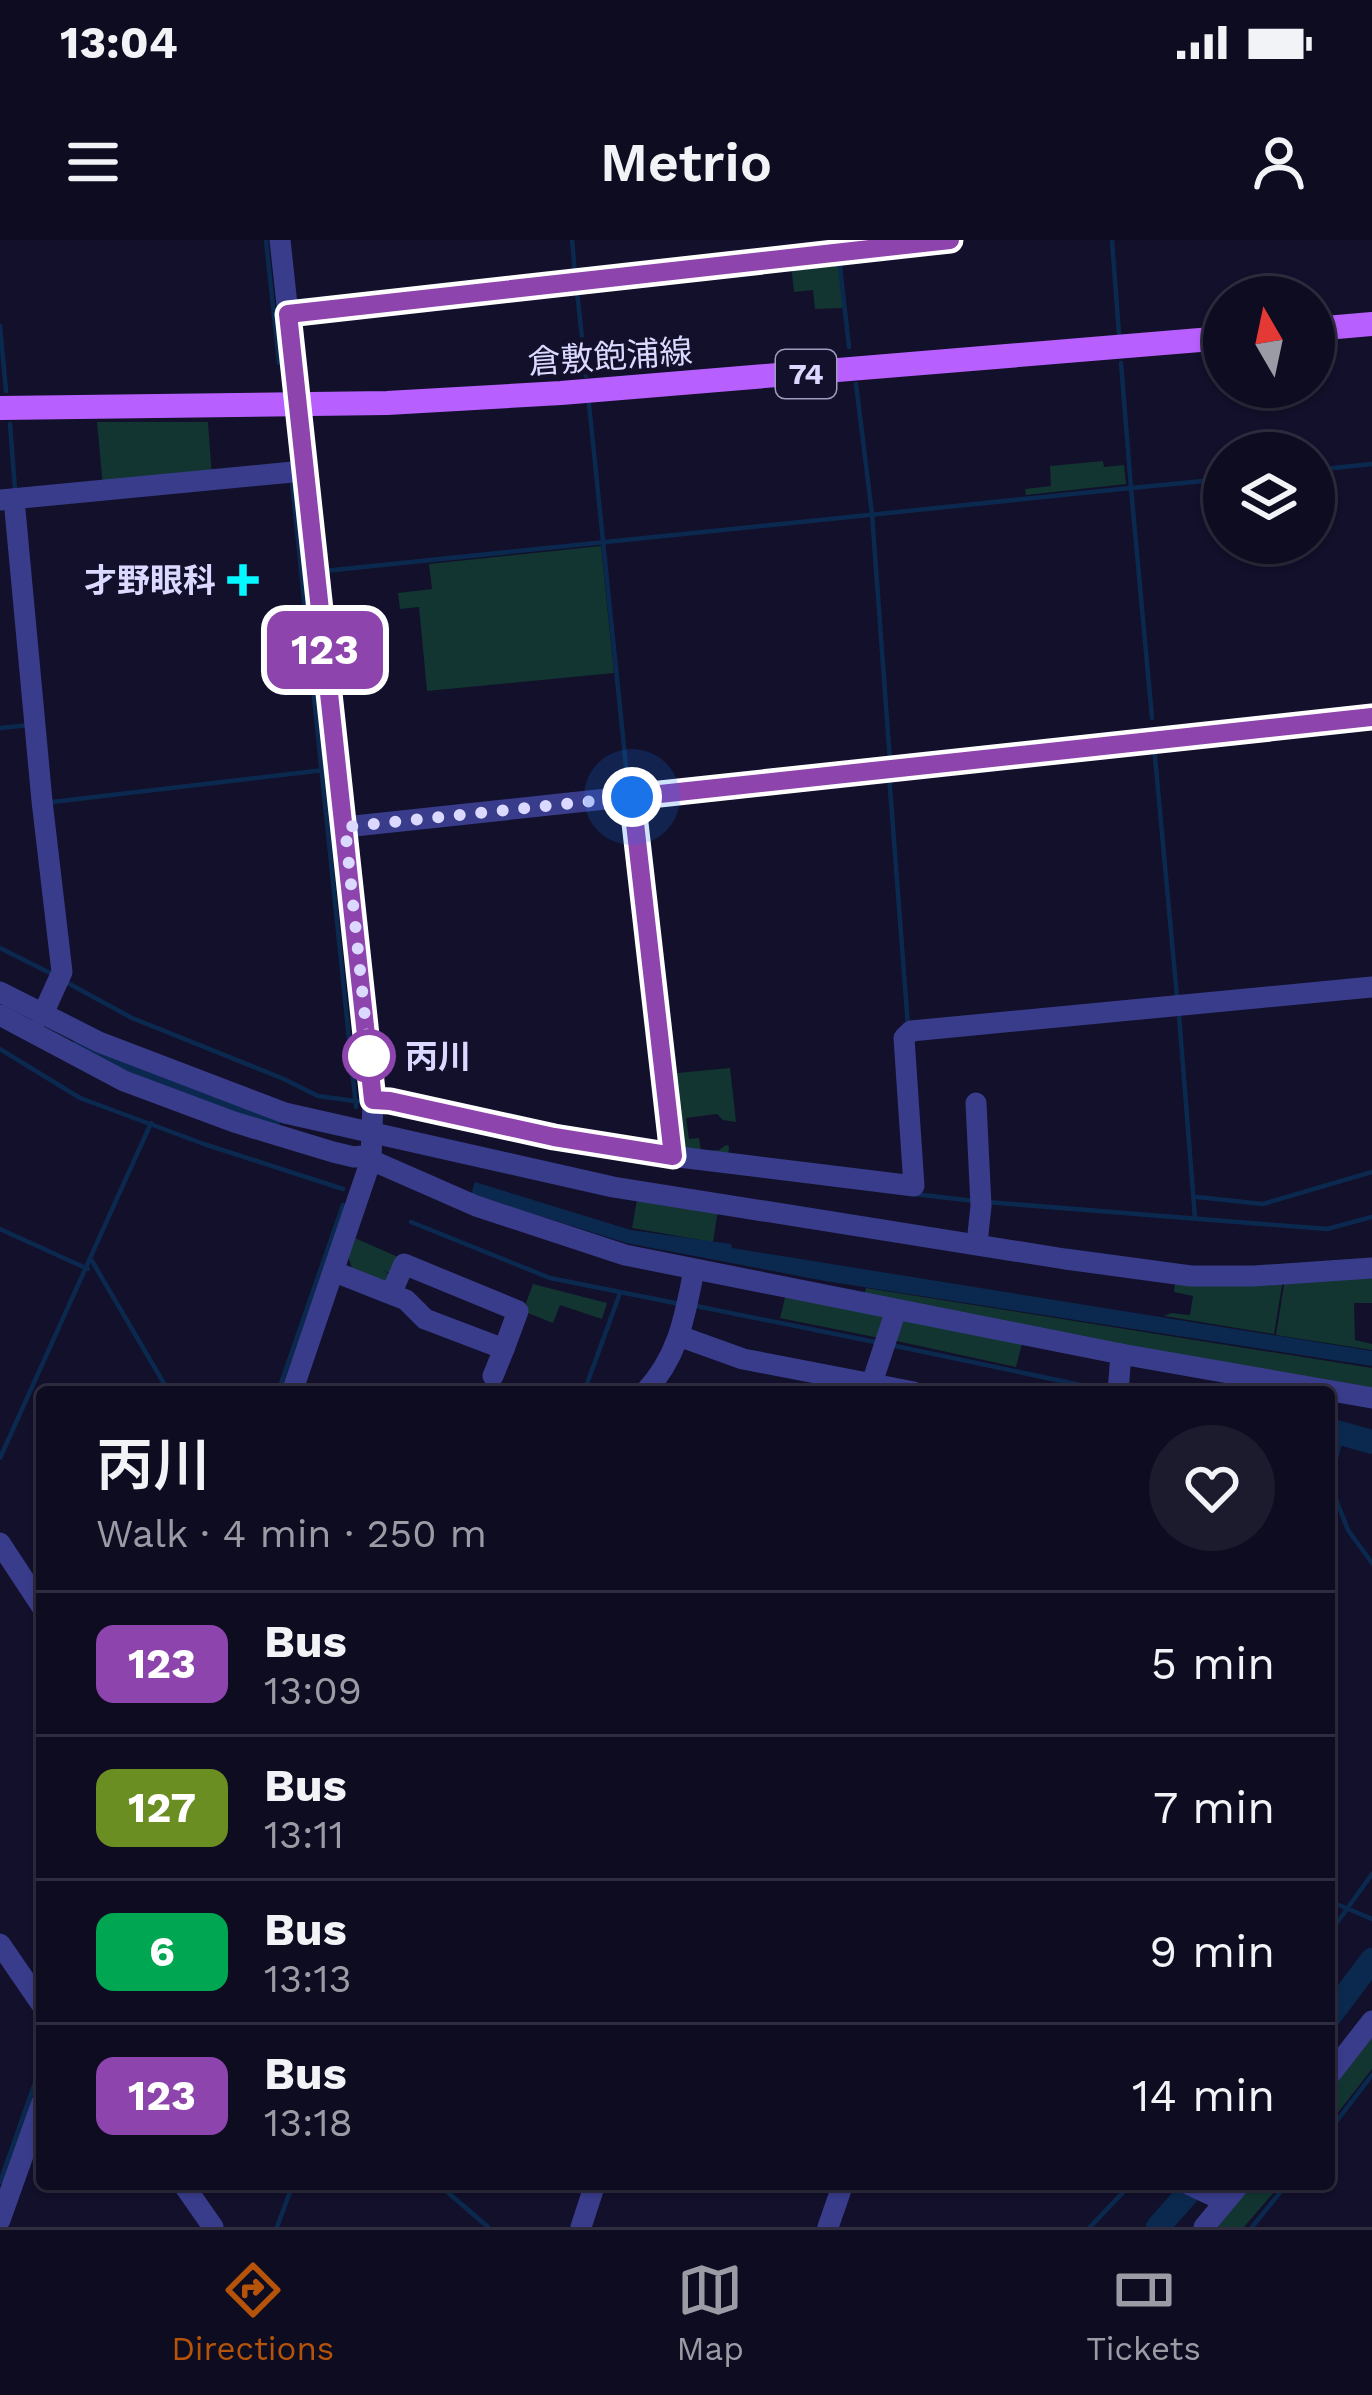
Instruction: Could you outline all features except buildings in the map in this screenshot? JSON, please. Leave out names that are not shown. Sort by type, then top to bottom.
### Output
[{"type":"main road","points":[[1335,327],[1372,324]]},
{"type":"main road","name":"倉敷飽浦線","points":[[0,408],[297,404],[561,393],[1203,340]]},
{"type":"street","points":[[280,240],[297,404],[295,472],[345,827],[373,1100],[372,1149],[359,1200],[294,1386]]},
{"type":"street","points":[[288,314],[950,240]]},
{"type":"street","points":[[42,1016],[60,980],[7,500],[295,472]]},
{"type":"street","points":[[345,827],[632,800],[1372,717]]},
{"type":"street","points":[[632,800],[669,1156]]},
{"type":"street","points":[[373,1100],[669,1156],[914,1186],[904,1038],[909,1033],[1372,987]]},
{"type":"street","points":[[0,992],[42,1016],[372,1149],[476,1206],[625,1255],[1304,1386]]},
{"type":"street","points":[[0,1015],[146,1089],[349,1157],[372,1149],[692,1202],[1208,1277],[1372,1268]]},
{"type":"street","points":[[976,1103],[981,1201],[977,1243]]},
{"type":"street","points":[[391,1294],[404,1264],[518,1311],[494,1376]]},
{"type":"street","points":[[650,1386],[680,1336],[694,1270]]},
{"type":"street","points":[[334,1272],[406,1300],[424,1318],[504,1349]]},
{"type":"street","points":[[680,1336],[743,1359],[868,1385],[896,1310]]},
{"type":"street","points":[[1118,1386],[1121,1354]]},
{"type":"street","points":[[1335,1392],[1372,1398]]},
{"type":"street","points":[[0,1543],[36,1598]]},
{"type":"street","points":[[0,1944],[36,1996]]},
{"type":"street","points":[[1335,2068],[1372,2021]]},
{"type":"street","points":[[0,2220],[36,2119]]},
{"type":"street","points":[[187,2190],[213,2227]]},
{"type":"street","points":[[581,2227],[594,2190]]},
{"type":"street","points":[[828,2227],[841,2190]]},
{"type":"street","points":[[1204,2227],[1232,2193]]},
{"type":"green space","points":[[838,257],[843,308],[815,309],[813,290],[794,292],[791,263]]},
{"type":"green space","points":[[97,422],[208,422],[212,477],[103,487]]},
{"type":"green space","points":[[1103,461],[1104,467],[1124,465],[1126,484],[1026,495],[1025,489],[1051,486],[1050,466]]},
{"type":"green space","points":[[601,546],[614,673],[427,691],[419,607],[400,609],[398,593],[432,589],[429,564]]},
{"type":"green space","points":[[730,1068],[736,1122],[717,1114],[686,1118],[689,1139],[699,1138],[701,1152],[726,1145],[728,1160],[676,1154],[667,1074]]},
{"type":"green space","points":[[637,1200],[718,1210],[713,1242],[632,1228]]},
{"type":"green space","points":[[355,1238],[398,1257],[392,1274],[382,1270],[391,1275],[388,1283],[354,1273],[348,1257]]},
{"type":"green space","points":[[1372,1273],[1372,1303],[1354,1303],[1355,1340],[1372,1344],[1372,1350],[1276,1335],[1285,1279]]},
{"type":"green space","points":[[1283,1279],[1274,1334],[1164,1316],[1190,1315],[1193,1296],[1174,1292],[1175,1283]]},
{"type":"green space","points":[[533,1284],[607,1303],[602,1319],[560,1305],[553,1323],[523,1311]]},
{"type":"green space","points":[[866,1288],[1372,1368],[1372,1389],[1033,1330],[864,1295]]},
{"type":"green space","points":[[786,1294],[888,1315],[884,1339],[780,1318]]},
{"type":"green space","points":[[899,1319],[1023,1340],[1016,1367],[892,1340]]},
{"type":"green space","points":[[1372,2028],[1372,2069],[1335,2116],[1335,2076]]},
{"type":"green space","points":[[1244,2190],[1276,2190],[1244,2227],[1214,2227]]},
{"type":"water","points":[[475,1182],[631,1230],[1372,1351],[1372,1366],[825,1281],[626,1243],[471,1194]]},
{"type":"waterway","points":[[266,240],[279,363]]},
{"type":"waterway","points":[[572,240],[575,273]]},
{"type":"waterway","points":[[1112,240],[1119,334]]},
{"type":"waterway","points":[[839,258],[849,347]]},
{"type":"waterway","points":[[577,291],[586,376]]},
{"type":"waterway","points":[[0,326],[6,391]]},
{"type":"waterway","points":[[324,571],[1131,488],[1121,363]]},
{"type":"waterway","points":[[856,384],[872,514],[890,761]]},
{"type":"waterway","points":[[589,404],[628,786]]},
{"type":"waterway","points":[[10,424],[15,490]]},
{"type":"waterway","points":[[1335,468],[1372,464]]},
{"type":"waterway","points":[[1152,718],[1131,488],[1203,481]]},
{"type":"waterway","points":[[292,482],[356,1107]]},
{"type":"waterway","points":[[0,728],[30,725]]},
{"type":"waterway","points":[[1154,746],[1177,997]]},
{"type":"waterway","points":[[52,802],[324,770]]},
{"type":"waterway","points":[[889,775],[908,1026]]},
{"type":"waterway","points":[[0,948],[54,975]]},
{"type":"waterway","points":[[64,981],[132,1018],[318,1096],[362,1102]]},
{"type":"waterway","points":[[1179,1015],[1195,1218]]},
{"type":"waterway","points":[[0,1049],[80,1098],[343,1189]]},
{"type":"waterway","name":"丙川","points":[[82,1050],[268,1122]]},
{"type":"waterway","points":[[0,1458],[151,1123]]},
{"type":"waterway","points":[[546,1143],[576,1149]]},
{"type":"waterway","points":[[1197,1197],[1263,1204],[1372,1172]]},
{"type":"waterway","points":[[914,1194],[975,1201]]},
{"type":"waterway","points":[[986,1202],[1327,1229],[1372,1217]]},
{"type":"waterway","points":[[280,1386],[343,1205]]},
{"type":"waterway","points":[[411,1222],[550,1278],[680,1304]]},
{"type":"waterway","points":[[0,1229],[88,1269]]},
{"type":"waterway","points":[[92,1261],[165,1386]]},
{"type":"waterway","points":[[586,1386],[620,1293]]},
{"type":"waterway","points":[[691,1305],[880,1343]]},
{"type":"waterway","points":[[891,1345],[1085,1386]]},
{"type":"waterway","points":[[1335,1432],[1372,1442]]},
{"type":"waterway","points":[[1335,1463],[1342,1433]]},
{"type":"waterway","points":[[1335,1497],[1348,1530],[1372,1563]]},
{"type":"waterway","points":[[1335,1926],[1372,1874]]},
{"type":"waterway","points":[[1335,1904],[1372,1919]]},
{"type":"waterway","points":[[1335,2009],[1372,1960]]},
{"type":"waterway","points":[[1335,2123],[1372,2075]]},
{"type":"waterway","points":[[0,2182],[36,2080]]},
{"type":"waterway","points":[[277,2227],[291,2190]]},
{"type":"waterway","points":[[445,2190],[488,2227]]},
{"type":"waterway","points":[[1090,2227],[1125,2190]]},
{"type":"waterway","points":[[1158,2227],[1191,2190]]},
{"type":"waterway","points":[[1252,2227],[1282,2190]]},
{"type":"bus line","name":"123","points":[[950,240],[288,314],[373,1100],[673,1156],[632,797],[1372,717]]},
{"type":"place","name":"才野眼科","points":[[243,580]]},
{"type":"place","name":"丙川","points":[[369,1056]]},
{"type":"route","points":[[369,1056],[345,827],[632,797]]}]
